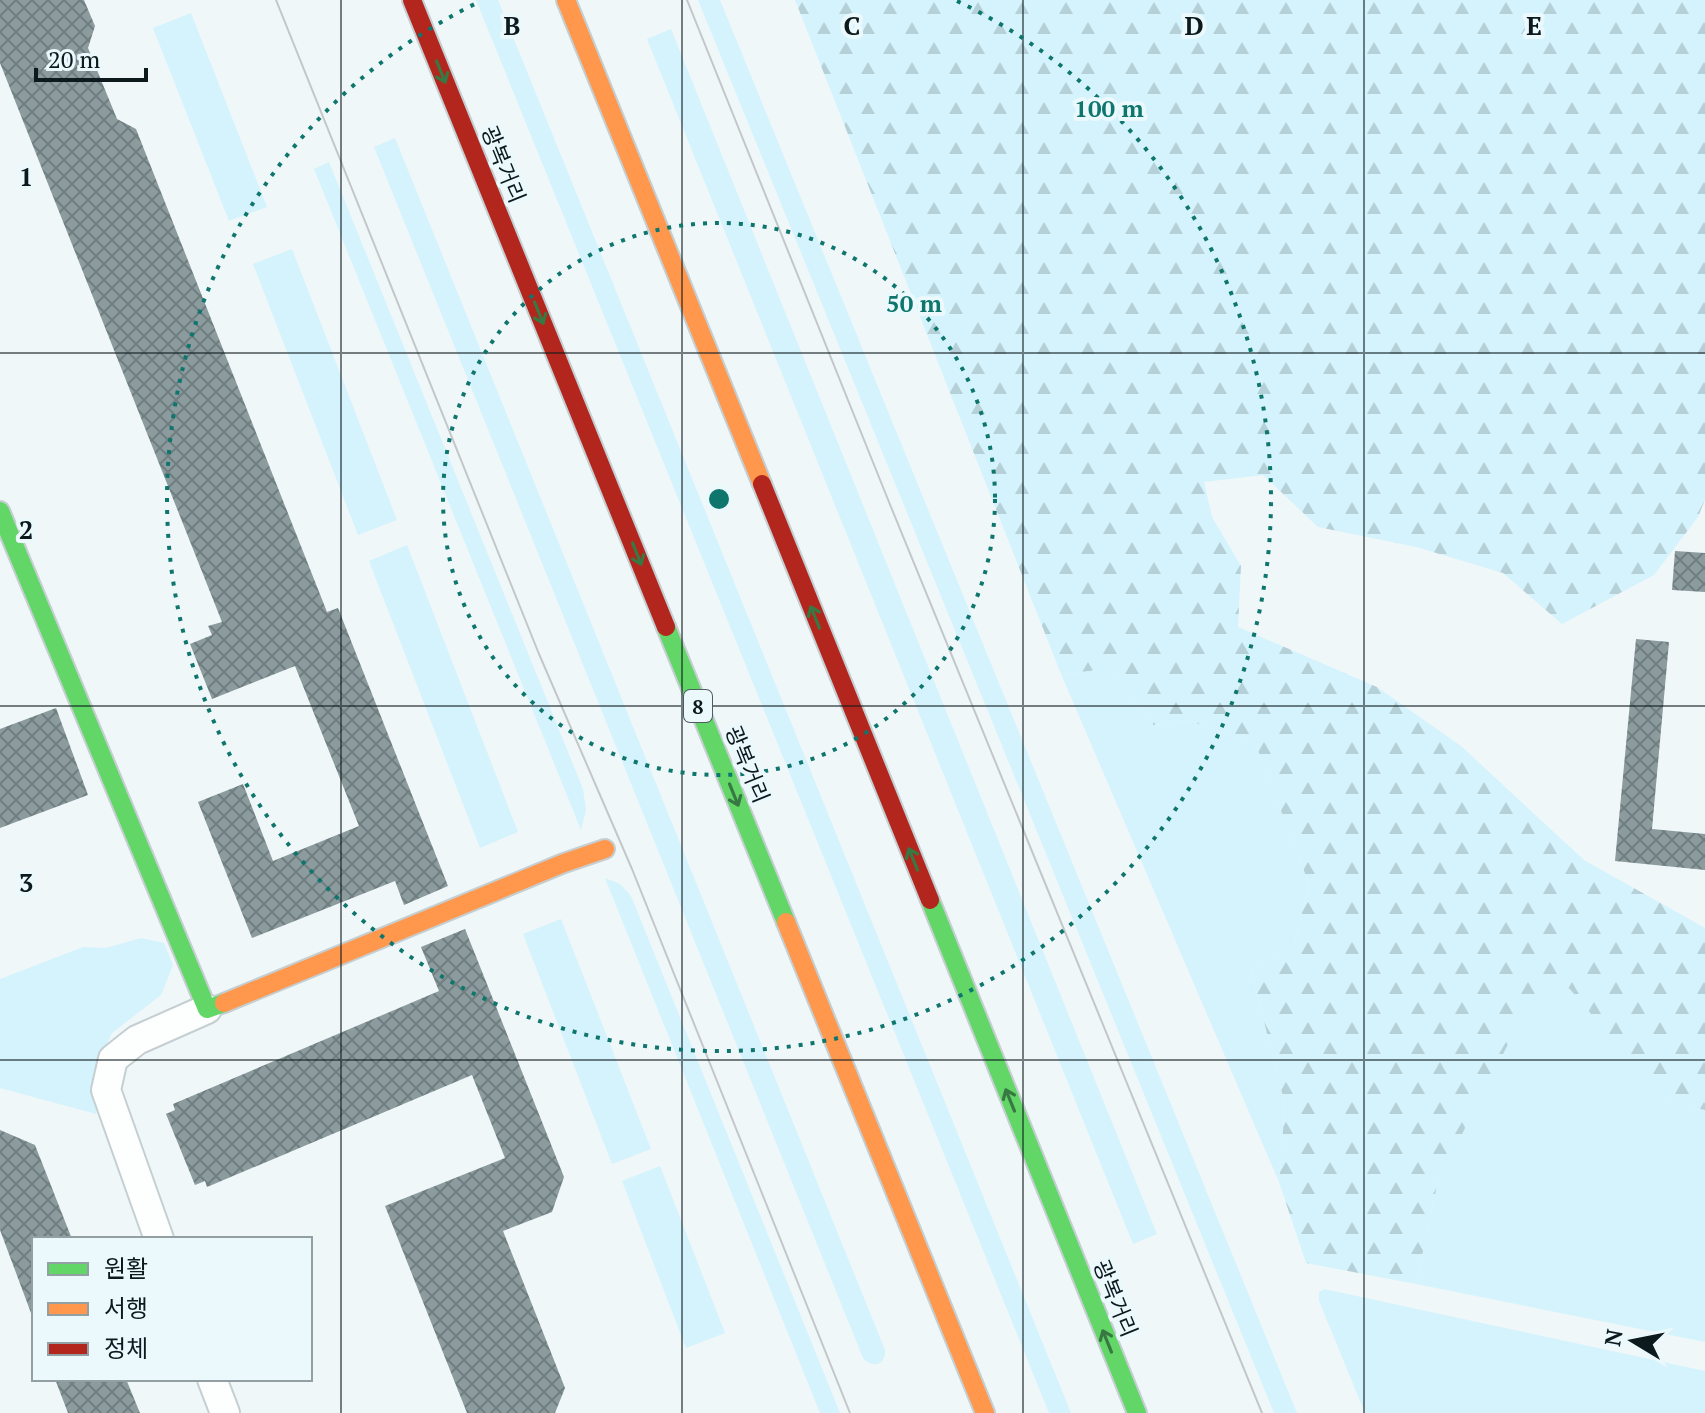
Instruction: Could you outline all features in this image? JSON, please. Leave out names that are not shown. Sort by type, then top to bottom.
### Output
[{"type":"main road","name":"광복거리","points":[[412,0],[985,1413]]},
{"type":"main road","name":"광복거리","points":[[566,0],[1137,1413]]},
{"type":"main road","points":[[0,511],[207,1009],[605,849]]},
{"type":"street","points":[[158,1237],[106,1090],[109,1075],[113,1059],[137,1040],[207,1009]]},
{"type":"street","points":[[213,1381],[225,1413]]},
{"type":"green space","points":[[476,0],[498,0],[1071,1413],[1049,1413]]},
{"type":"green space","points":[[698,0],[720,0],[1297,1413],[1274,1413]]},
{"type":"green space","points":[[795,0],[1705,0],[1705,500],[1698,517],[1654,575],[1562,624],[1503,573],[1416,547],[1318,527],[1263,475],[1204,482],[1212,517],[1241,566],[1238,627],[1377,687],[1461,746],[1584,860],[1705,928],[1705,1110],[1665,1101],[1569,988],[1520,1021],[1438,1181],[1416,1284],[1306,1263],[1279,1182],[1285,1105],[1251,970],[1294,945],[1309,884],[1256,745],[1188,720],[1153,725],[1108,669],[1061,674]]},
{"type":"green space","points":[[191,13],[267,207],[229,221],[153,28]]},
{"type":"green space","points":[[671,29],[1157,1234],[1133,1244],[647,39]]},
{"type":"green space","points":[[395,138],[885,1350],[878,1364],[871,1364],[863,1358],[374,147]]},
{"type":"green space","points":[[329,162],[583,789],[586,810],[581,830],[314,169]]},
{"type":"green space","points":[[292,249],[397,520],[358,535],[253,264]]},
{"type":"green space","points":[[407,545],[518,832],[480,848],[369,561]]},
{"type":"green space","points":[[1108,669],[1153,725],[1188,720],[1256,745],[1309,884],[1294,945],[1251,970],[1285,1105],[1279,1182],[1061,674]]},
{"type":"green space","points":[[605,878],[620,884],[631,896],[840,1413],[820,1413]]},
{"type":"green space","points":[[561,919],[651,1149],[612,1164],[523,934]]},
{"type":"green space","points":[[141,938],[164,943],[173,965],[161,995],[112,1033],[100,1060],[96,1114],[0,1088],[0,979],[83,947],[106,948]]},
{"type":"green space","points":[[1570,987],[1665,1101],[1705,1110],[1705,1342],[1416,1284],[1438,1181],[1520,1020]]},
{"type":"green space","points":[[660,1166],[725,1333],[686,1348],[622,1181]]},
{"type":"green space","points":[[1324,1289],[1705,1371],[1705,1413],[1365,1413],[1319,1301],[1319,1292]]},
{"type":"building","points":[[0,0],[84,0],[95,26],[88,48],[117,119],[136,129],[327,612],[338,608],[448,886],[404,905],[395,881],[252,938],[198,802],[243,784],[273,861],[359,826],[295,666],[212,699],[190,644],[212,635],[208,626],[222,622],[0,63]]},
{"type":"building","points":[[1675,551],[1705,553],[1705,592],[1672,590]]},
{"type":"building","points":[[1636,639],[1669,642],[1652,829],[1705,834],[1705,870],[1615,861]]},
{"type":"building","points":[[56,708],[88,795],[0,828],[0,729]]},
{"type":"building","points":[[465,929],[564,1177],[552,1212],[503,1231],[565,1388],[555,1413],[467,1413],[385,1206],[505,1158],[472,1075],[207,1187],[205,1181],[195,1185],[166,1114],[175,1110],[173,1104],[439,991],[421,947]]},
{"type":"building","points":[[0,1130],[35,1145],[71,1237],[32,1237],[32,1313],[0,1230]]},
{"type":"building","points":[[56,1381],[127,1381],[140,1413],[68,1413]]},
{"type":"tram line","points":[[276,0],[539,654],[632,869],[850,1413]]},
{"type":"tram line","points":[[687,0],[1262,1413]]},
{"type":"traffic: fast","points":[[0,511],[207,1009],[224,1003]]},
{"type":"traffic: fast","points":[[666,627],[786,922]]},
{"type":"traffic: fast","points":[[930,900],[1137,1413]]},
{"type":"traffic: slow","points":[[566,0],[762,484]]},
{"type":"traffic: slow","points":[[224,1003],[605,849]]},
{"type":"traffic: slow","points":[[786,922],[985,1413]]},
{"type":"traffic: jam","points":[[412,0],[666,627]]},
{"type":"traffic: jam","points":[[762,484],[930,900]]}]
